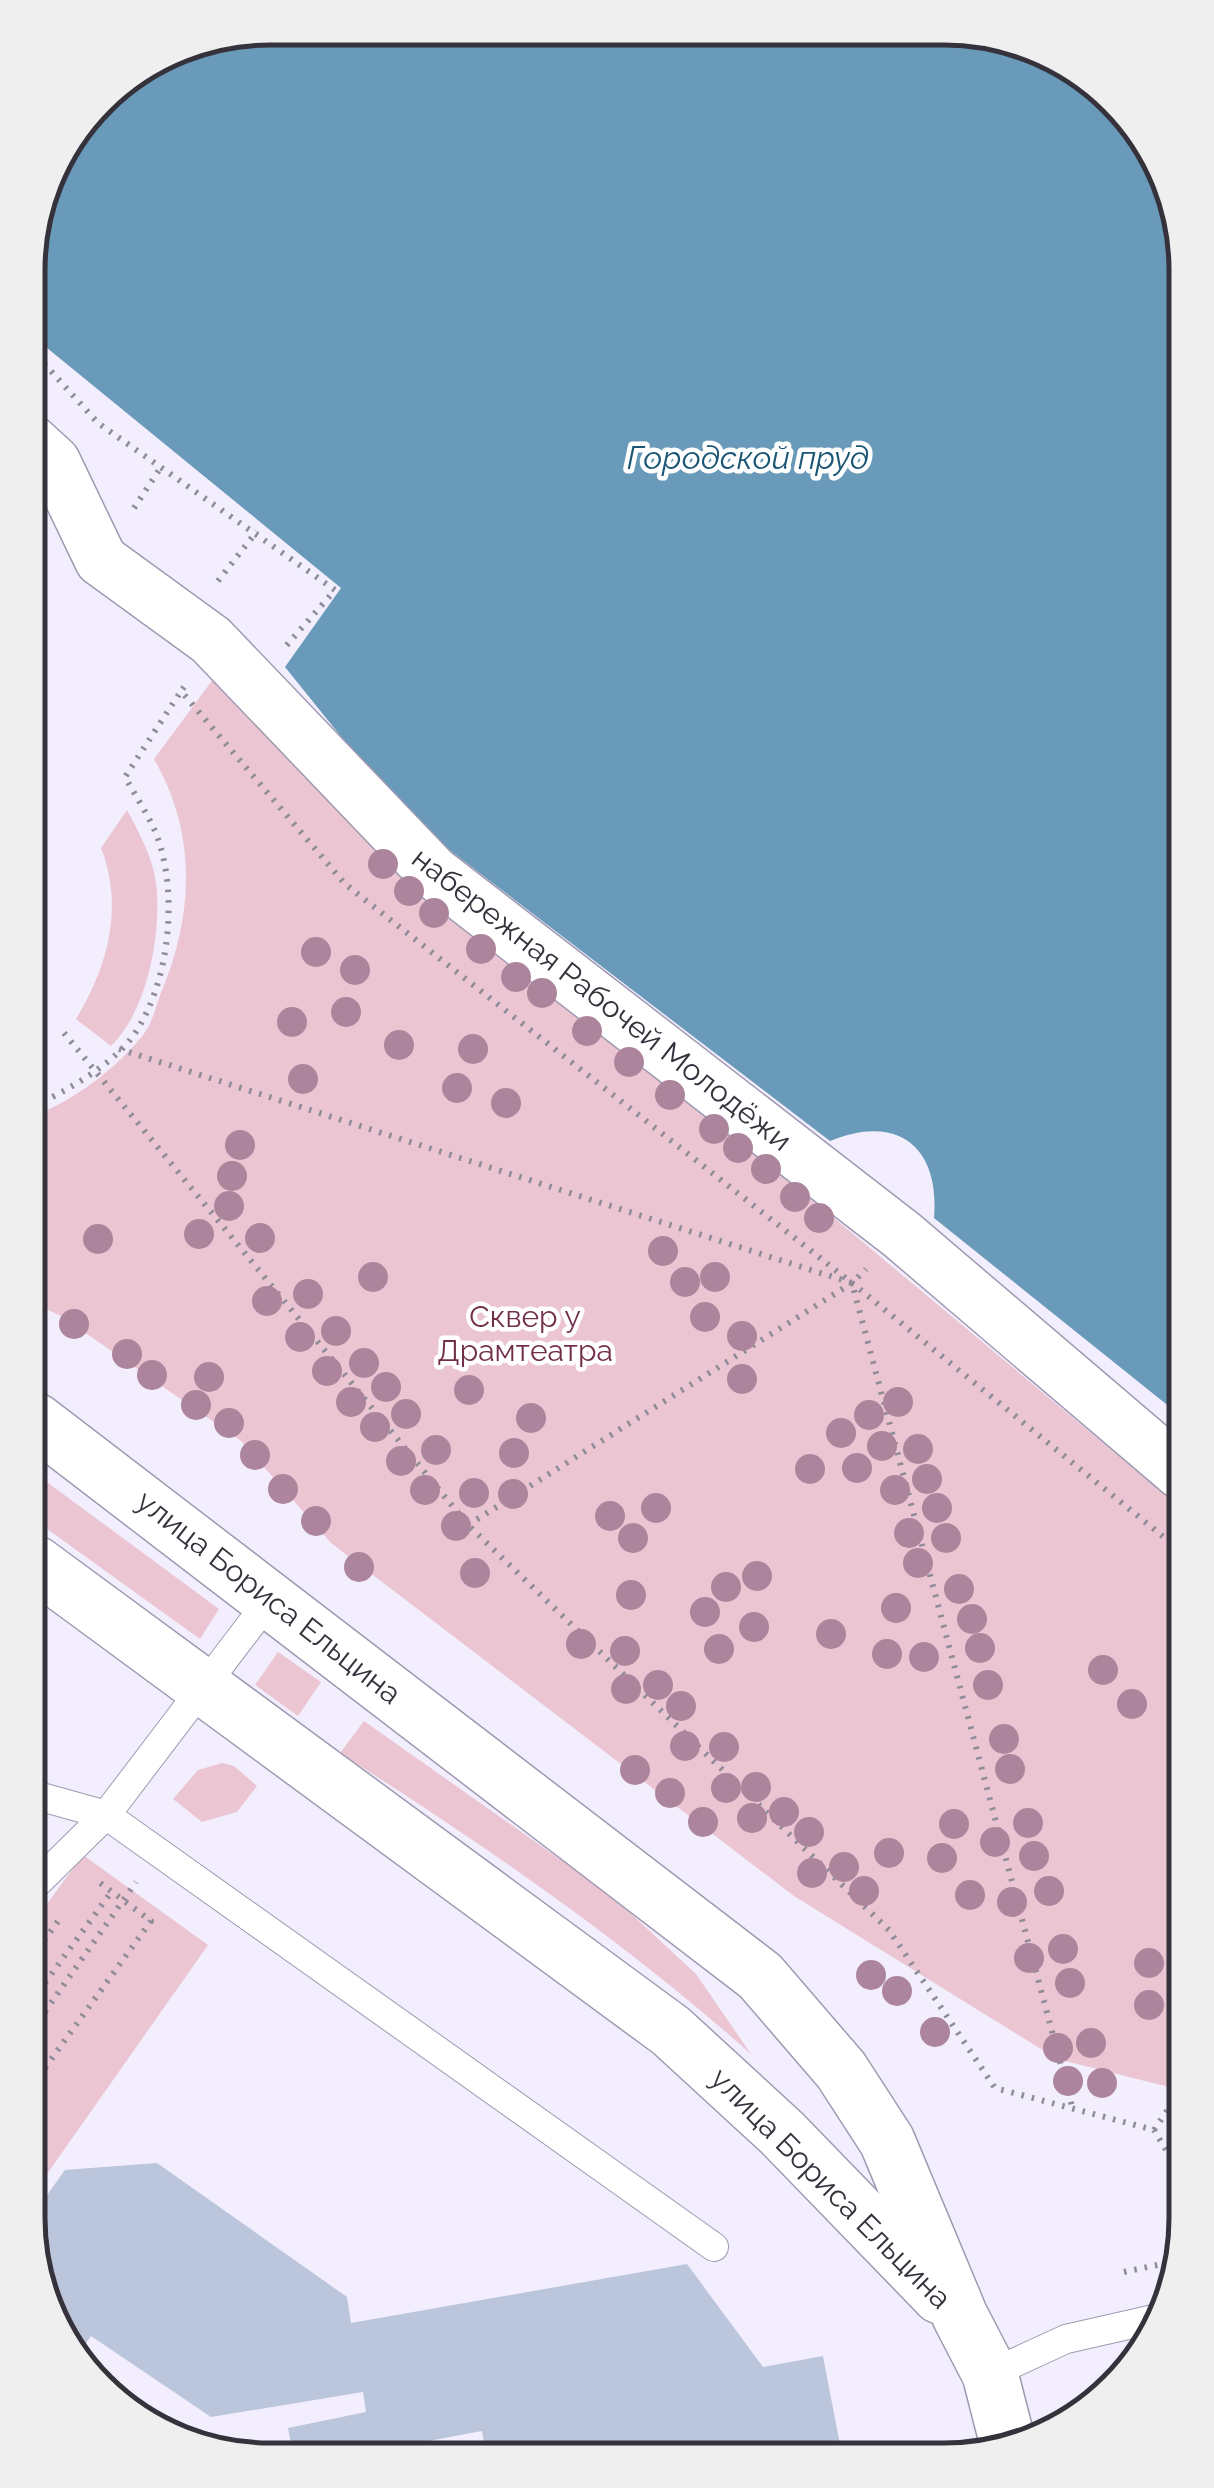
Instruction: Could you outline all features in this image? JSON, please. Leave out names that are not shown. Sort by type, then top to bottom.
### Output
[{"type":"street","name":"набережная Рабочей Молодёжи","points":[[45,454],[54,462],[101,560],[211,640],[433,872],[902,1235],[1169,1462]]},
{"type":"street","name":"улица Бориса Ельцина","points":[[45,1428],[760,1976],[841,2070],[888,2140],[960,2316]]},
{"type":"street","name":"улица Бориса Ельцина","points":[[45,1571],[671,2031],[782,2133],[960,2316]]},
{"type":"street","points":[[960,2316],[990,2374],[1005,2434]]},
{"type":"lane","points":[[45,1875],[106,1816],[271,1598]]},
{"type":"lane","points":[[45,1798],[106,1816],[714,2247]]},
{"type":"lane","points":[[990,2374],[1066,2339],[1144,2321]]},
{"type":"path","points":[[45,365],[98,423],[257,531],[335,590],[274,659]]},
{"type":"path","points":[[131,513],[161,467]]},
{"type":"path","points":[[222,576],[257,531]]},
{"type":"path","points":[[45,1099],[119,1050],[147,1008],[168,940],[168,882],[156,833],[125,777],[211,640]]},
{"type":"path","points":[[181,691],[344,884],[852,1282],[1169,1541]]},
{"type":"path","points":[[64,1032],[468,1525],[889,1930],[995,2088],[1154,2130],[1169,2155]]},
{"type":"path","points":[[119,1050],[852,1282]]},
{"type":"path","points":[[468,1525],[852,1282],[902,1235]]},
{"type":"path","points":[[852,1282],[1074,2111]]},
{"type":"path","points":[[45,2068],[152,1921],[90,1875],[80,1890]]},
{"type":"path","points":[[45,1982],[112,1892]]},
{"type":"path","points":[[45,2012],[124,1901]]},
{"type":"path","points":[[45,1939],[70,1905]]},
{"type":"path","points":[[1154,2130],[1169,2108]]},
{"type":"path","points":[[1124,2272],[1165,2263]]},
{"type":"green space","name":"Сквер у Драмтеатра","points":[[214,678],[314,783],[1169,1498],[1169,2087],[1057,2059],[794,1896],[331,1543],[241,1441],[45,1309],[45,1110],[107,1071],[146,1031],[180,934],[185,904],[184,845],[168,787],[154,759]]},
{"type":"green space","points":[[127,810],[154,874],[157,924],[143,992],[124,1031],[111,1046],[76,1019],[97,979],[109,936],[111,892],[101,848]]},
{"type":"green space","points":[[45,1481],[219,1609],[200,1639],[45,1527]]},
{"type":"green space","points":[[278,1652],[321,1682],[298,1716],[255,1685]]},
{"type":"green space","points":[[364,1721],[612,1896],[696,1974],[751,2054],[552,1895],[340,1753]]},
{"type":"green space","points":[[222,1763],[234,1766],[257,1786],[237,1812],[202,1822],[173,1799],[198,1770]]},
{"type":"green space","points":[[83,1855],[208,1945],[45,2177],[45,1907]]},
{"type":"water","name":"Городской пруд","points":[[255,45],[944,45],[988,49],[1016,57],[1044,68],[1092,101],[1131,145],[1146,170],[1165,226],[1169,255],[1169,1406],[934,1218],[930,1172],[910,1142],[876,1131],[830,1141],[405,816],[285,667],[341,588],[45,346],[45,255],[62,184],[101,122],[157,75],[198,57]]},
{"type":"building","points":[[157,2163],[347,2297],[351,2323],[687,2264],[763,2367],[823,2356],[840,2443],[484,2443],[482,2431],[418,2443],[291,2443],[288,2428],[366,2412],[363,2392],[211,2417],[91,2336],[85,2345],[68,2318],[49,2262],[45,2218],[45,2198],[65,2170]]}]
